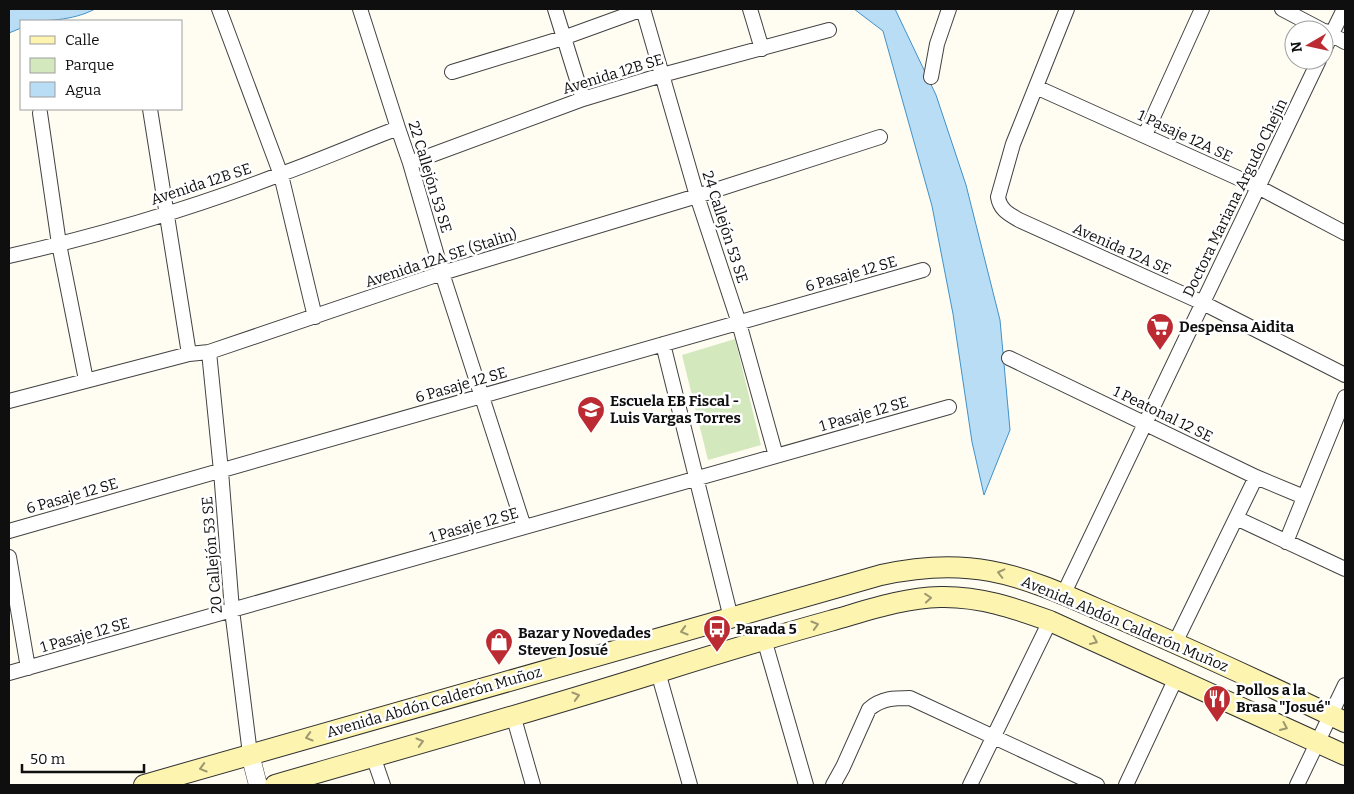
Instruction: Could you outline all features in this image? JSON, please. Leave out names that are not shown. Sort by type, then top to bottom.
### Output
[{"type":"main road","name":"Avenida Abdón Calderón Muñoz","points":[[144,785],[881,575],[924,568],[950,567],[990,571],[1020,578],[1063,594],[1175,643],[1338,718]]},
{"type":"main road","name":"Avenida Abdón Calderón Muñoz","points":[[275,785],[880,607],[909,600],[939,597],[974,598],[1001,604],[1050,621],[1345,755]]},
{"type":"street","points":[[219,9],[281,175],[315,317]]},
{"type":"street","name":"22 Callejón 53 SE","points":[[360,9],[410,163],[442,273],[524,527]]},
{"type":"street","points":[[555,9],[583,99]]},
{"type":"street","points":[[452,72],[563,38],[643,9]]},
{"type":"street","name":"24 Callejón 53 SE","points":[[643,9],[697,196],[739,323],[776,456]]},
{"type":"street","points":[[750,9],[762,49]]},
{"type":"street","points":[[931,77],[937,44],[949,9]]},
{"type":"street","name":"Avenida 12A SE","points":[[1067,9],[1013,144],[998,197],[1002,209],[1019,220],[1202,304],[1345,375]]},
{"type":"street","points":[[1145,136],[1202,9]]},
{"type":"street","points":[[1282,9],[1303,20]]},
{"type":"street","points":[[1334,22],[1344,9]]},
{"type":"street","name":"Avenida 12B SE","points":[[410,163],[583,99],[662,75],[829,30]]},
{"type":"street","name":"Doctora Mariana Argudo Chejín","points":[[1063,594],[1314,70]]},
{"type":"street","name":"1 Pasaje 12A SE","points":[[1036,87],[1258,187],[1345,234]]},
{"type":"street","points":[[150,110],[189,354]]},
{"type":"street","points":[[40,114],[59,244],[86,380]]},
{"type":"street","name":"Avenida 12B SE","points":[[9,256],[168,214],[281,175],[398,128]]},
{"type":"street","name":"Avenida 12A SE (Stalin)","points":[[9,401],[189,354],[209,352],[442,273],[697,196],[880,137]]},
{"type":"street","name":"6 Pasaje 12 SE","points":[[9,532],[923,270]]},
{"type":"street","points":[[663,344],[731,618]]},
{"type":"street","name":"20 Callejón 53 SE","points":[[209,352],[232,610],[250,754]]},
{"type":"street","name":"1 Peatonal 12 SE","points":[[1009,358],[1256,477],[1304,497]]},
{"type":"street","points":[[1286,542],[1345,398]]},
{"type":"street","name":"1 Pasaje 12 SE","points":[[9,674],[949,407]]},
{"type":"street","points":[[1175,643],[1256,477]]},
{"type":"street","points":[[1236,518],[1345,569]]},
{"type":"street","points":[[9,556],[28,668]]},
{"type":"street","points":[[970,785],[1050,621]]},
{"type":"street","points":[[764,640],[803,784]]},
{"type":"street","points":[[658,672],[690,785]]},
{"type":"street","points":[[1126,785],[1176,678]]},
{"type":"street","points":[[1297,785],[1318,743],[1338,718],[1345,686]]},
{"type":"street","points":[[833,785],[869,709],[876,703],[894,698],[910,698],[1097,785]]},
{"type":"street","points":[[513,715],[533,785]]},
{"type":"street","points":[[250,754],[258,785]]},
{"type":"street","points":[[373,756],[383,785]]},
{"type":"green space","points":[[735,339],[761,445],[708,460],[682,355]]},
{"type":"water","points":[[9,9],[95,9],[68,18],[20,20],[20,28],[9,33]]},
{"type":"water","points":[[854,9],[895,9],[936,95],[966,185],[1000,320],[1010,430],[984,495],[972,442],[953,314],[932,206],[883,31]]},
{"type":"place","name":"Despensa Aidita","points":[[1160,351]]},
{"type":"place","name":"Escuela EB Fiscal - Luis Vargas Torres","points":[[591,434]]},
{"type":"place","name":"Parada 5","points":[[717,653]]},
{"type":"place","name":"Bazar y Novedades Steven Josué","points":[[499,666]]},
{"type":"place","name":"Pollos a la Brasa \"Josué\"","points":[[1217,723]]}]
